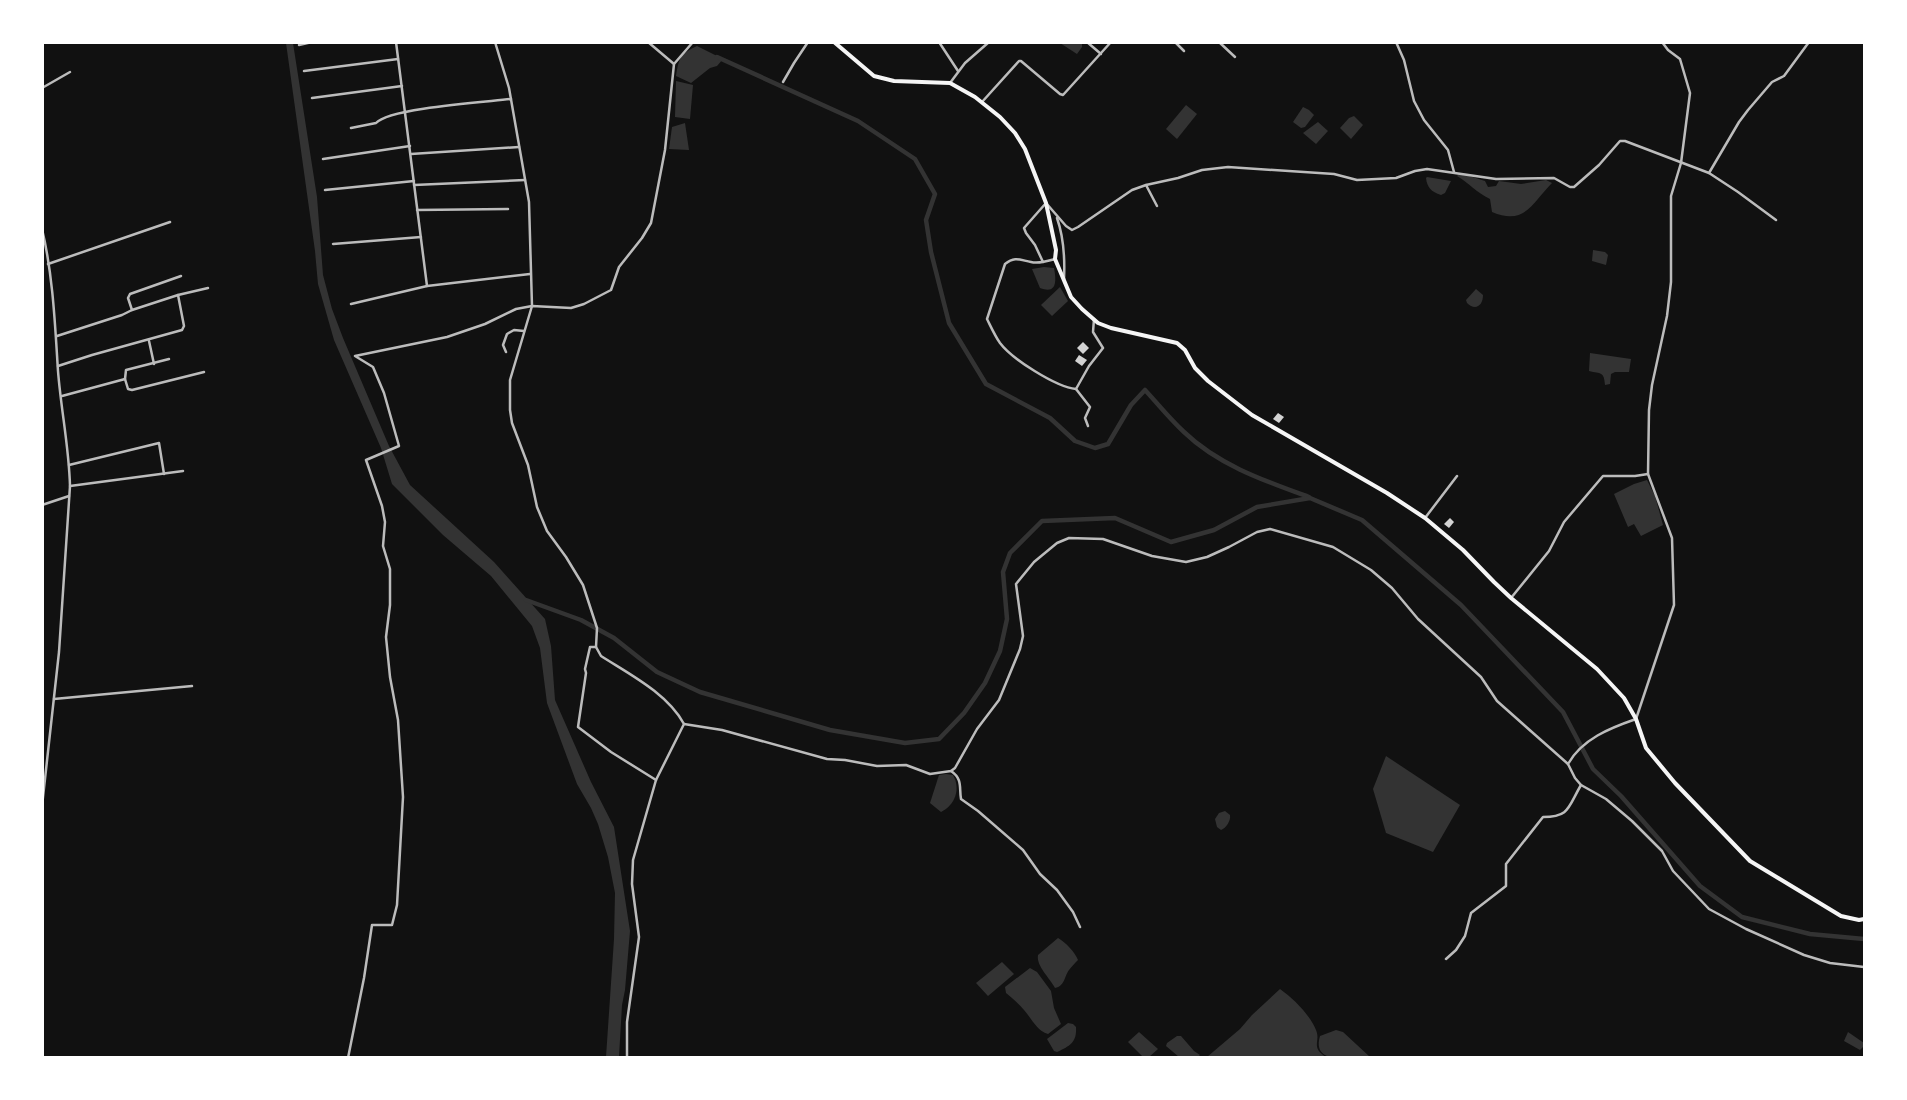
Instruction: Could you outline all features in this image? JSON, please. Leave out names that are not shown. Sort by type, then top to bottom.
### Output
[{"type":"main road","points":[[834,42],[874,76],[894,81],[950,82],[982,102],[1015,132],[1025,149],[1046,203],[1056,250],[1056,260],[1064,283],[1071,297],[1098,323],[1176,343],[1186,350],[1195,368],[1208,381],[1252,415],[1387,493],[1425,518],[1463,550],[1512,598],[1597,669],[1624,698],[1636,719],[1646,748],[1675,783],[1750,861],[1841,916],[1859,920],[1864,919]]},
{"type":"street","points":[[299,45],[312,42]]},
{"type":"street","points":[[396,42],[426,286]]},
{"type":"street","points":[[495,42],[511,99],[528,202],[532,306],[510,380],[512,423],[528,465],[537,507],[547,531],[583,585],[596,628],[596,647],[601,656],[656,692],[684,724],[722,730],[827,759],[846,760],[877,766],[906,765],[930,774],[951,771],[955,768],[977,729],[999,700],[1020,648],[1022,636],[1016,584],[1034,562],[1057,542],[1069,538],[1103,539],[1152,556],[1186,562],[1207,557],[1229,548],[1257,532],[1270,529],[1333,547],[1372,570],[1392,588],[1418,619],[1481,677],[1497,700],[1568,764],[1574,778],[1581,785],[1606,798],[1662,851],[1673,871],[1709,909],[1804,955],[1830,963],[1864,966]]},
{"type":"street","points":[[648,42],[674,64]]},
{"type":"street","points":[[348,1058],[364,978],[372,925],[392,925],[397,905],[403,797],[398,720],[390,677],[386,637],[390,605],[390,569],[383,546],[385,522],[382,506],[366,460],[399,446],[384,392],[373,367],[355,356],[448,337],[484,324],[516,309],[532,306],[571,308],[611,290],[622,262],[642,238],[651,223],[665,150],[674,64],[693,42]]},
{"type":"street","points":[[783,82],[808,42]]},
{"type":"street","points":[[939,42],[958,71]]},
{"type":"street","points":[[950,82],[958,71],[989,42]]},
{"type":"street","points":[[1087,42],[1101,54]]},
{"type":"street","points":[[982,102],[1018,61],[1021,61],[1063,95],[1111,42]]},
{"type":"street","points":[[1175,42],[1184,51]]},
{"type":"street","points":[[1219,42],[1235,57]]},
{"type":"street","points":[[1396,42],[1404,60],[1414,101],[1424,120],[1448,150],[1454,172]]},
{"type":"street","points":[[1568,764],[1579,750],[1606,730],[1636,719],[1674,605],[1672,538],[1648,474],[1649,410],[1652,385],[1667,316],[1670,282],[1671,196],[1681,163],[1690,93],[1680,59],[1668,50],[1662,42]]},
{"type":"street","points":[[1709,173],[1748,110],[1772,82],[1784,76],[1810,42]]},
{"type":"street","points":[[304,71],[398,59]]},
{"type":"street","points":[[42,88],[70,72]]},
{"type":"street","points":[[312,98],[402,86]]},
{"type":"street","points":[[351,128],[406,112],[511,99]]},
{"type":"street","points":[[1043,262],[1036,245],[1024,228],[1046,203],[1066,226],[1072,230],[1132,190],[1202,170],[1228,167],[1334,174],[1357,180],[1396,178],[1415,170],[1427,169],[1496,179],[1554,178],[1570,187],[1574,187],[1599,165],[1620,141],[1626,141],[1709,173],[1776,220]]},
{"type":"street","points":[[324,159],[410,146]]},
{"type":"street","points":[[411,154],[519,147]]},
{"type":"street","points":[[325,190],[414,183],[525,180]]},
{"type":"street","points":[[1146,185],[1157,206]]},
{"type":"street","points":[[417,210],[508,209]]},
{"type":"street","points":[[1056,215],[1065,257],[1064,283]]},
{"type":"street","points":[[48,264],[170,222]]},
{"type":"street","points":[[42,806],[59,652],[70,496],[69,465],[56,336],[43,232]]},
{"type":"street","points":[[333,244],[421,237]]},
{"type":"street","points":[[1056,260],[1032,262],[1018,258],[1005,264],[987,319],[1001,344],[1030,368],[1054,383],[1066,388],[1076,389],[1090,407],[1085,418],[1088,426]]},
{"type":"street","points":[[351,304],[426,286],[530,274]]},
{"type":"street","points":[[132,310],[128,298],[130,294],[181,276]]},
{"type":"street","points":[[56,336],[178,295],[208,288]]},
{"type":"street","points":[[58,366],[92,354],[149,341],[183,329],[178,295]]},
{"type":"street","points":[[1076,389],[1089,366],[1103,348],[1095,336],[1094,319]]},
{"type":"street","points":[[506,352],[503,345],[507,334],[514,330],[524,331]]},
{"type":"street","points":[[149,341],[154,364]]},
{"type":"street","points":[[170,360],[126,370],[125,379],[128,389],[132,390],[204,372]]},
{"type":"street","points":[[62,396],[125,379]]},
{"type":"street","points":[[69,465],[159,443],[164,474]]},
{"type":"street","points":[[70,486],[183,471]]},
{"type":"street","points":[[1512,598],[1549,551],[1564,522],[1604,476],[1648,474]]},
{"type":"street","points":[[1425,518],[1457,476]]},
{"type":"street","points":[[42,505],[70,496]]},
{"type":"street","points":[[596,647],[590,647],[585,669],[586,674],[578,727],[611,752],[656,780]]},
{"type":"street","points":[[54,699],[192,686]]},
{"type":"street","points":[[627,1058],[628,1022],[639,937],[632,884],[633,860],[656,780],[684,724]]},
{"type":"street","points":[[951,771],[958,776],[961,799],[978,811],[1023,850],[1036,870],[1057,890],[1073,912],[1080,927]]},
{"type":"street","points":[[1446,959],[1456,950],[1465,936],[1471,913],[1506,886],[1506,864],[1530,832],[1543,817],[1558,817],[1564,814],[1581,785]]},
{"type":"shaded area","points":[[286,43],[293,43],[317,197],[323,275],[332,309],[343,338],[389,446],[410,485],[494,562],[545,619],[551,646],[555,700],[591,782],[614,827],[630,931],[622,1005],[619,1057],[606,1057],[614,939],[615,893],[608,857],[598,824],[577,784],[547,703],[540,648],[532,626],[491,576],[443,535],[392,484],[381,448],[334,340],[318,284]]},
{"type":"shaded area","points":[[1060,43],[1082,44],[1082,47],[1077,54]]},
{"type":"shaded area","points":[[697,46],[723,59],[717,66],[710,68],[691,83],[676,76],[681,57]]},
{"type":"shaded area","points":[[676,81],[693,85],[690,119],[675,117]]},
{"type":"shaded area","points":[[1186,105],[1197,114],[1177,139],[1166,129]]},
{"type":"shaded area","points":[[1303,107],[1314,115],[1305,127],[1301,128],[1293,122]]},
{"type":"shaded area","points":[[1354,116],[1363,125],[1351,139],[1340,128],[1349,118]]},
{"type":"shaded area","points":[[1318,122],[1328,131],[1316,144],[1303,133]]},
{"type":"shaded area","points":[[685,123],[689,150],[669,149],[672,127]]},
{"type":"shaded area","points":[[1460,173],[1485,181],[1488,187],[1496,186],[1499,181],[1521,184],[1546,180],[1552,183],[1527,210],[1512,216],[1503,216],[1492,212],[1490,199],[1457,176]]},
{"type":"shaded area","points":[[1427,177],[1451,181],[1445,193],[1441,195],[1430,189]]},
{"type":"shaded area","points":[[1593,250],[1605,252],[1608,255],[1606,265],[1592,261]]},
{"type":"shaded area","points":[[1054,268],[1055,277],[1053,288],[1046,290],[1040,288],[1032,269]]},
{"type":"shaded area","points":[[1060,287],[1068,301],[1052,316],[1041,305]]},
{"type":"shaded area","points":[[1476,289],[1483,295],[1483,299],[1478,306],[1473,307],[1466,300]]},
{"type":"shaded area","points":[[1590,353],[1631,359],[1629,372],[1615,372],[1611,374],[1610,384],[1605,385],[1603,375],[1589,371]]},
{"type":"shaded area","points":[[1647,480],[1655,496],[1663,525],[1641,536],[1634,524],[1628,527],[1614,494]]},
{"type":"shaded area","points":[[1386,756],[1460,805],[1433,852],[1386,833],[1373,789]]},
{"type":"shaded area","points":[[939,775],[953,775],[956,791],[953,801],[941,812],[930,803]]},
{"type":"shaded area","points":[[1225,811],[1230,815],[1230,820],[1221,830],[1217,827],[1215,819],[1219,813]]},
{"type":"shaded area","points":[[1058,938],[1070,948],[1078,960],[1069,970],[1063,983],[1055,988],[1041,968],[1038,955]]},
{"type":"shaded area","points":[[1002,962],[1014,974],[988,996],[976,983]]},
{"type":"shaded area","points":[[1030,968],[1037,972],[1051,991],[1054,1008],[1061,1024],[1048,1034],[1037,1027],[1022,1008],[1006,993],[1005,987]]},
{"type":"shaded area","points":[[1280,989],[1306,1013],[1316,1030],[1318,1050],[1326,1057],[1207,1057],[1240,1029]]},
{"type":"shaded area","points":[[1068,1023],[1076,1027],[1074,1040],[1066,1048],[1057,1052],[1054,1051],[1047,1039]]},
{"type":"shaded area","points":[[1336,1030],[1343,1032],[1370,1057],[1344,1059],[1327,1056],[1321,1052],[1319,1046],[1320,1036]]},
{"type":"shaded area","points":[[1139,1032],[1158,1049],[1149,1057],[1143,1057],[1128,1042]]},
{"type":"shaded area","points":[[1848,1032],[1864,1043],[1860,1050],[1844,1041]]},
{"type":"shaded area","points":[[1177,1036],[1181,1036],[1200,1055],[1198,1057],[1179,1057],[1166,1046],[1167,1043]]},
{"type":"building","points":[[1083,342],[1089,348],[1083,354],[1077,348]]},
{"type":"building","points":[[1079,355],[1087,360],[1082,366],[1075,361]]},
{"type":"building","points":[[1278,413],[1284,417],[1279,423],[1273,419]]},
{"type":"building","points":[[1450,518],[1454,522],[1449,528],[1444,524]]},
{"type":"waterway","points":[[717,57],[858,121],[915,159],[935,194],[926,220],[931,252],[949,323],[986,384],[1050,418],[1075,441],[1095,448],[1108,444],[1131,405],[1145,390],[1184,432],[1212,454],[1243,471],[1309,497]]},
{"type":"waterway","points":[[526,600],[581,620],[614,638],[657,672],[700,692],[830,730],[905,743],[939,739],[964,713],[985,683],[1000,651],[1007,619],[1003,572],[1010,553],[1042,521],[1115,518],[1171,542],[1214,530],[1257,507],[1310,498],[1362,520],[1461,605],[1563,712],[1593,769],[1621,796],[1700,886],[1742,917],[1810,934],[1864,939]]}]
